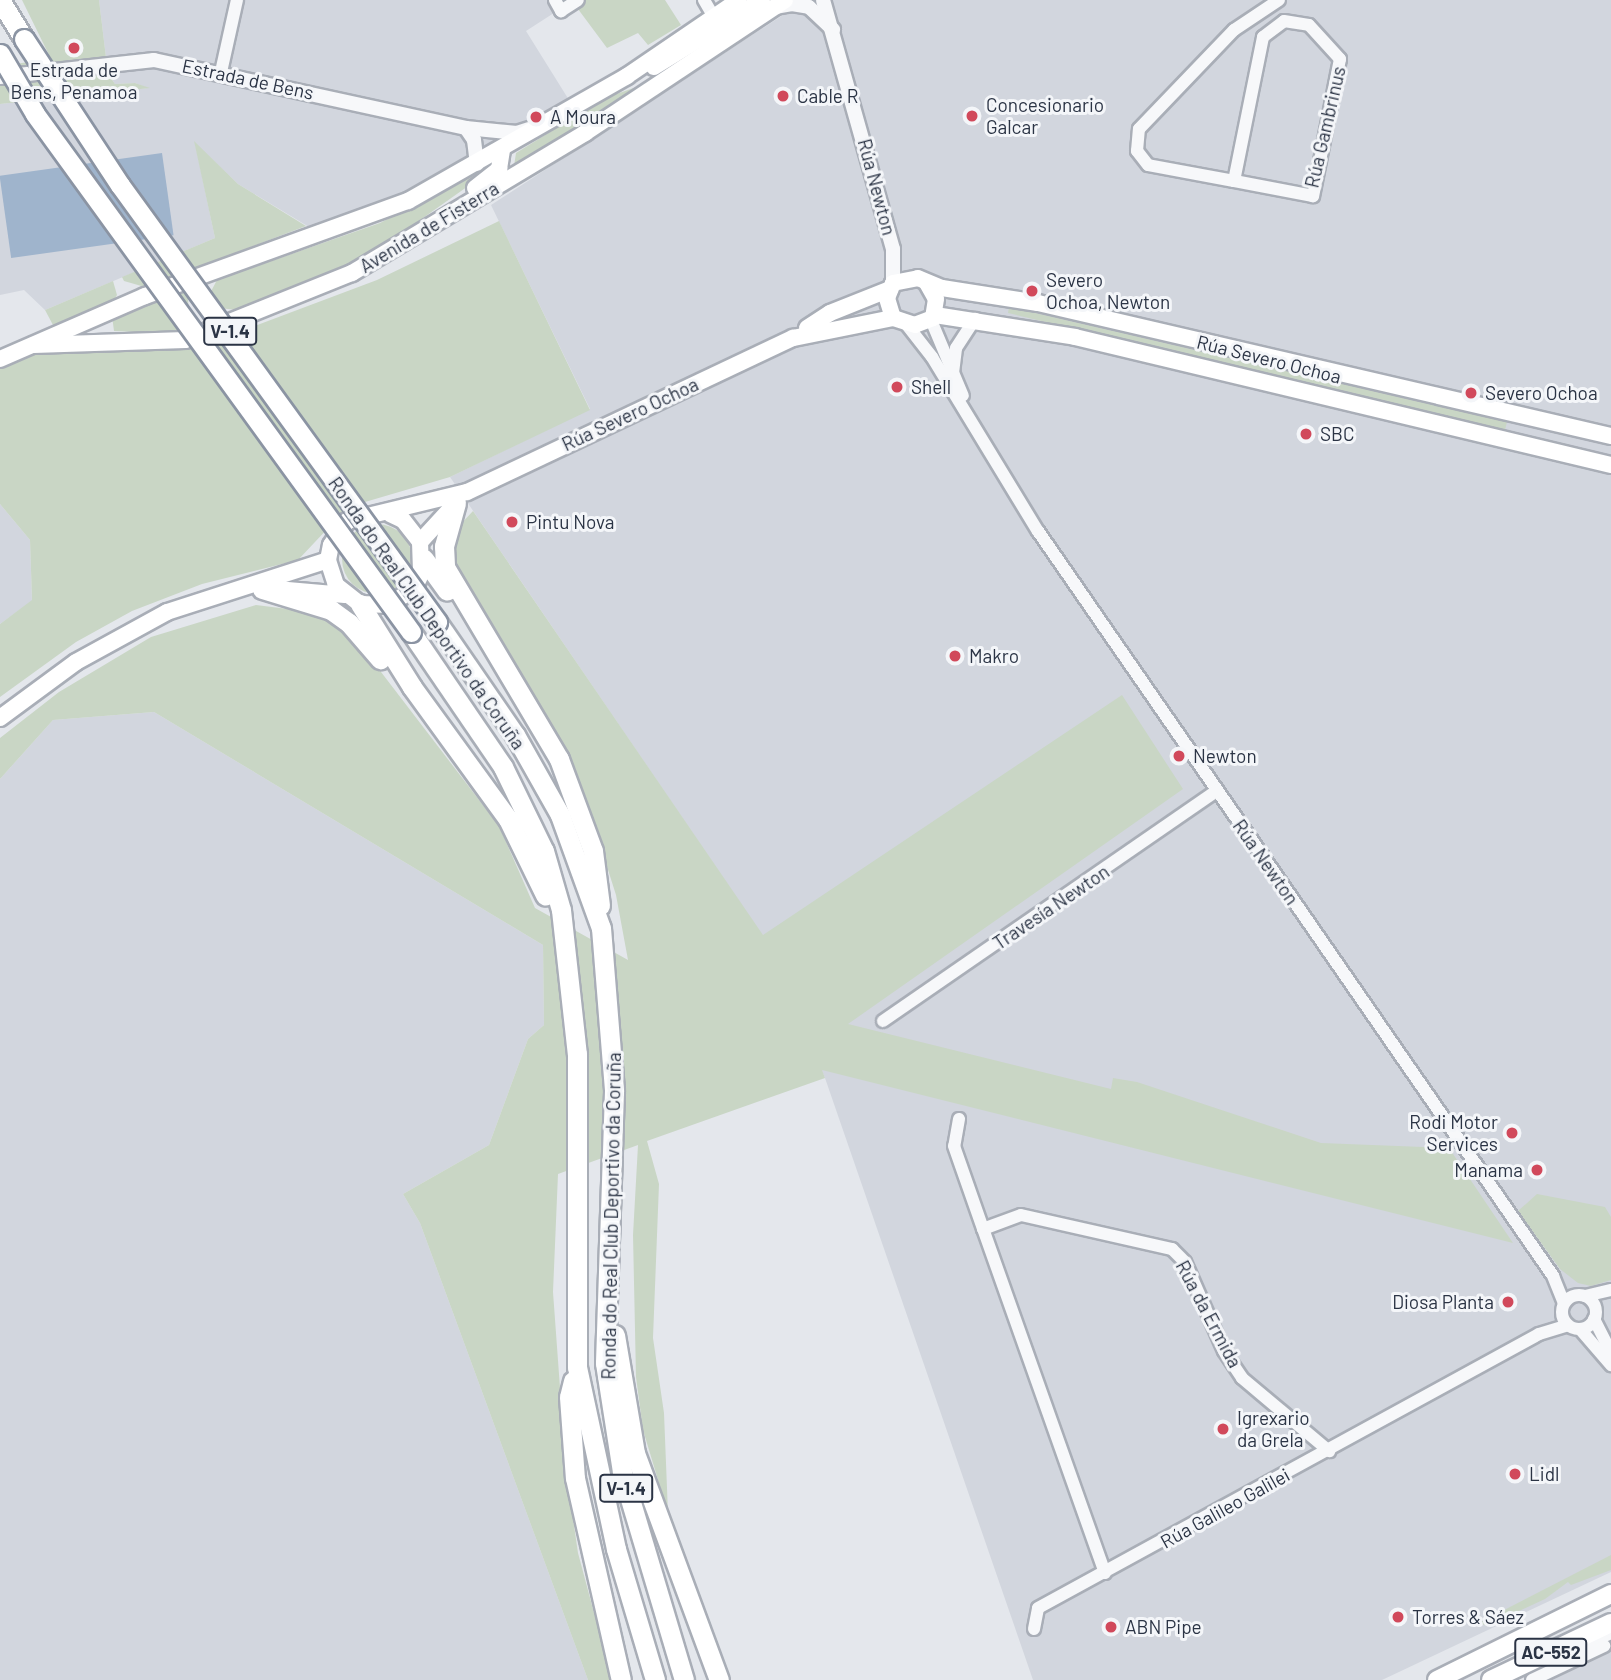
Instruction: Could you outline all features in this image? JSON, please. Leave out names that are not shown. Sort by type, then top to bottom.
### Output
[{"type":"highway","name":"Ronda do Real Club Deportivo da Coruña","points":[[0,0],[120,185],[438,622],[516,735],[560,815],[601,928],[613,1044],[605,1363],[622,1472],[684,1680]]},
{"type":"highway","name":"Ronda do Real Club Deportivo da Coruña","points":[[0,54],[35,114],[411,632],[503,767],[544,851],[561,910],[571,979],[577,1054],[577,1367],[616,1549],[655,1680]]},
{"type":"highway","points":[[461,497],[444,546],[445,566],[559,759],[593,851],[601,928]]},
{"type":"highway","points":[[422,550],[510,676]]},
{"type":"highway","points":[[262,589],[331,610],[349,623],[393,675],[412,687]]},
{"type":"highway","points":[[352,599],[522,843],[546,898],[571,979]]},
{"type":"highway","points":[[607,1290],[635,1453],[719,1680]]},
{"type":"highway","points":[[577,1367],[569,1397],[575,1478],[621,1680]]},
{"type":"main road","name":"Avenida de Fisterra","points":[[0,359],[145,296],[408,201],[502,150],[627,76],[739,0]]},
{"type":"main road","name":"Avenida de Fisterra","points":[[34,345],[185,340],[352,273],[585,133],[774,2]]},
{"type":"main road","points":[[627,76],[674,57],[774,2]]},
{"type":"main road","points":[[352,273],[489,178],[499,169],[502,150]]},
{"type":"main road","points":[[244,318],[208,316],[197,295],[199,286],[208,278],[249,260]]},
{"type":"main road","points":[[920,280],[936,299],[933,317]]},
{"type":"main road","name":"Rúa Severo Ochoa","points":[[328,560],[331,545],[348,521],[368,513],[390,514],[461,497],[793,338],[830,313],[891,286],[920,280],[1038,303],[1611,436]]},
{"type":"main road","points":[[891,286],[887,306],[900,322]]},
{"type":"main road","name":"Rúa Severo Ochoa","points":[[793,338],[933,317],[975,319],[1075,337],[1611,465]]},
{"type":"main road","points":[[1538,447],[1548,432],[1611,444]]},
{"type":"main road","name":"Rúa Severo Ochoa","points":[[352,599],[382,606],[404,598],[415,587],[422,550],[461,497]]},
{"type":"main road","points":[[390,514],[403,520],[422,550]]},
{"type":"main road","points":[[0,718],[125,632],[167,612],[328,560],[336,585],[352,599]]},
{"type":"main road","points":[[242,589],[330,590],[352,599]]},
{"type":"main road","name":"AC-552","points":[[1437,1680],[1608,1595]]},
{"type":"main road","name":"AC-552","points":[[1491,1680],[1611,1623]]},
{"type":"street","points":[[220,72],[237,0]]},
{"type":"street","points":[[555,0],[561,11],[578,0]]},
{"type":"street","points":[[704,0],[714,17]]},
{"type":"street","points":[[823,0],[836,33]]},
{"type":"street","points":[[835,0],[836,33]]},
{"type":"street","name":"Rúa Gambrinus","points":[[1234,181],[1264,37],[1284,21],[1308,25],[1340,59],[1312,196],[1234,181],[1148,164],[1137,151],[1139,128],[1234,30],[1279,0]]},
{"type":"street","points":[[774,2],[808,7],[836,33]]},
{"type":"street","name":"Rúa Newton","points":[[836,33],[893,249],[891,286]]},
{"type":"street","name":"Estrada de Bens","points":[[0,77],[153,60],[220,72],[466,128],[517,134],[556,118]]},
{"type":"street","name":"Avenida de Fisterra","points":[[466,128],[474,140],[477,164]]},
{"type":"street","points":[[492,131],[502,150]]},
{"type":"street","name":"Rúa Newton","points":[[893,249],[920,280]]},
{"type":"street","name":"Rúa Newton","points":[[933,317],[953,373],[984,444]]},
{"type":"street","points":[[953,373],[956,348],[975,319]]},
{"type":"street","name":"Rúa Newton","points":[[900,322],[932,358],[1038,531],[1553,1276],[1562,1307],[1574,1327],[1611,1365]]},
{"type":"street","name":"Travesía Newton","points":[[883,1021],[1217,791]]},
{"type":"street","points":[[960,1119],[954,1146],[1105,1573]]},
{"type":"street","name":"Rúa da Ermida","points":[[983,1228],[1021,1215],[1172,1249],[1185,1262],[1224,1351],[1242,1378],[1329,1451]]},
{"type":"street","name":"Rúa Newton","points":[[1553,1276],[1580,1295],[1595,1314],[1611,1352]]},
{"type":"street","points":[[1562,1307],[1580,1295],[1611,1290]]},
{"type":"street","points":[[1574,1327],[1595,1314],[1611,1295]]},
{"type":"street","name":"Rúa Galileo Galilei","points":[[1539,1334],[1562,1307]]},
{"type":"street","name":"Rúa Galileo Galilei","points":[[1034,1629],[1038,1608],[1539,1334],[1574,1327]]},
{"type":"street","points":[[1508,1680],[1608,1638]]},
{"type":"street","points":[[1532,1680],[1608,1638]]},
{"type":"street","points":[[1523,1680],[1549,1661]]},
{"type":"shaded area","points":[[99,0],[551,0],[557,11],[526,31],[569,100],[392,199],[314,230],[238,184],[195,143],[215,238],[45,310],[24,290],[0,295],[0,104],[148,88],[135,83],[115,84],[108,74]]},
{"type":"shaded area","points":[[806,0],[1611,0],[1611,1572],[1382,1680],[1033,1680],[825,1078],[763,936],[450,477],[590,409],[491,205]]},
{"type":"shaded area","points":[[0,504],[30,540],[32,601],[0,624]]},
{"type":"shaded area","points":[[154,712],[543,945],[544,1025],[528,1039],[489,1145],[403,1194],[420,1223],[588,1680],[0,1680],[0,779],[53,720]]},
{"type":"shaded area","points":[[1611,1650],[1611,1680],[1546,1680]]},
{"type":"green space","points":[[22,0],[99,0],[108,74],[115,84],[135,83],[150,88],[0,104],[0,66],[51,59]]},
{"type":"green space","points":[[551,0],[665,0],[681,25],[648,45],[638,33],[607,48],[578,9],[562,19]]},
{"type":"green space","points":[[645,84],[514,166],[516,153],[605,98]]},
{"type":"green space","points":[[194,141],[238,184],[306,226],[145,287],[124,281],[122,277],[215,238]]},
{"type":"green space","points":[[486,169],[488,172],[406,230],[339,270],[237,310],[219,308],[208,297],[217,280],[380,223]]},
{"type":"green space","points":[[499,221],[590,410],[450,477],[348,507],[298,560],[202,584],[132,611],[76,642],[0,697],[0,624],[32,600],[30,540],[0,504],[0,367],[46,350],[193,349],[377,280]]},
{"type":"green space","points":[[113,281],[117,295],[114,300],[53,325],[45,310]]},
{"type":"green space","points":[[187,286],[189,313],[195,322],[205,325],[181,334],[114,331],[112,316]]},
{"type":"green space","points":[[1009,307],[1507,422],[1505,430],[1008,313]]},
{"type":"green space","points":[[473,511],[763,935],[1122,695],[1183,789],[848,1024],[1111,1089],[1113,1078],[1137,1082],[1321,1143],[1449,1148],[1513,1243],[822,1070],[825,1078],[647,1141],[659,1184],[653,1338],[664,1413],[668,1513],[643,1430],[636,1377],[633,1235],[638,1145],[558,1174],[553,1292],[566,1470],[578,1553],[612,1680],[588,1680],[420,1223],[403,1194],[489,1145],[528,1039],[544,1025],[543,945],[154,712],[53,720],[0,779],[0,738],[59,692],[151,637],[256,605],[320,613],[355,638],[499,826],[535,908],[628,960],[616,895],[583,791],[527,683],[454,560],[452,543],[457,528]]},
{"type":"green space","points":[[377,524],[402,534],[412,559],[402,584],[377,594],[352,584],[342,559],[352,534]]},
{"type":"green space","points":[[1537,1194],[1605,1207],[1611,1217],[1611,1280],[1591,1286],[1578,1283],[1560,1269],[1518,1211]]},
{"type":"green space","points":[[1611,1555],[1611,1570],[1571,1585],[1568,1582],[1545,1599],[1487,1626],[1479,1623]]},
{"type":"water","points":[[162,153],[174,235],[11,258],[0,176]]},
{"type":"place","name":"Estrada de Bens, Penamoa","points":[[74,48]]},
{"type":"place","name":"Cable R","points":[[783,96]]},
{"type":"place","name":"Concesionario Galcar","points":[[972,116]]},
{"type":"place","name":"A Moura","points":[[536,117]]},
{"type":"place","name":"Severo Ochoa, Newton","points":[[1032,291]]},
{"type":"place","name":"Shell","points":[[897,387]]},
{"type":"place","name":"Severo Ochoa","points":[[1471,393]]},
{"type":"place","name":"SBC","points":[[1306,434]]},
{"type":"place","name":"Pintu Nova","points":[[512,522]]},
{"type":"place","name":"Makro","points":[[955,656]]},
{"type":"place","name":"Newton","points":[[1179,756]]},
{"type":"place","name":"Rodi Motor Services","points":[[1512,1133]]},
{"type":"place","name":"Manama","points":[[1537,1170]]},
{"type":"place","name":"Diosa Planta","points":[[1508,1302]]},
{"type":"place","name":"Igrexario da Grela","points":[[1223,1429]]},
{"type":"place","name":"Lidl","points":[[1515,1474]]},
{"type":"place","name":"Torres & Sáez","points":[[1398,1617]]},
{"type":"place","name":"ABN Pipe","points":[[1111,1627]]}]
